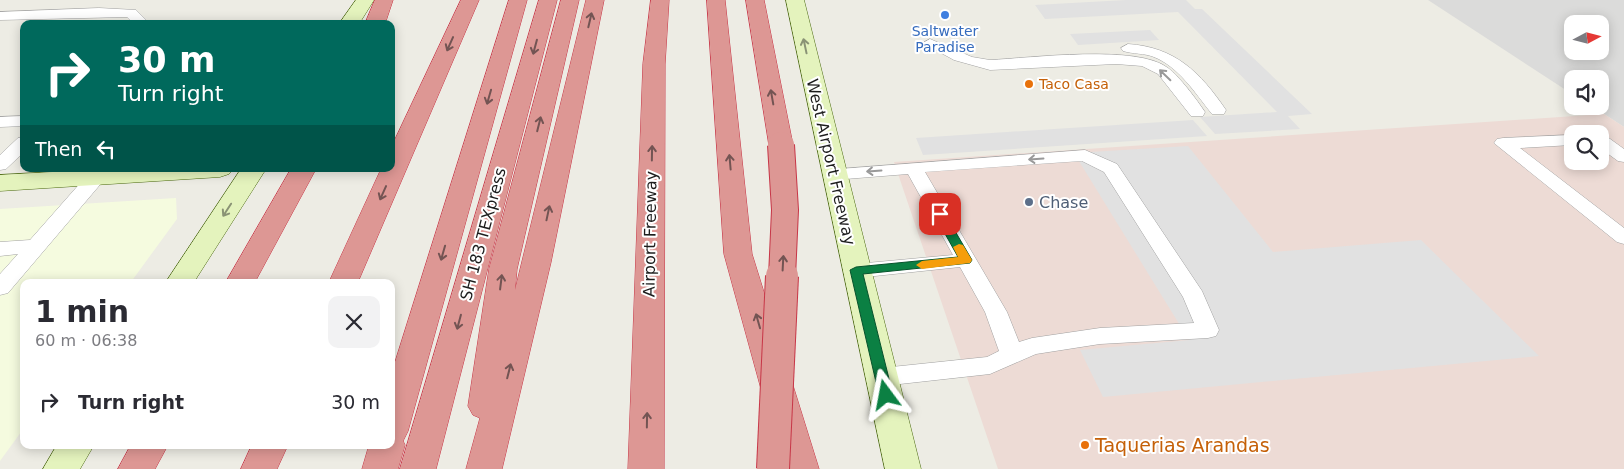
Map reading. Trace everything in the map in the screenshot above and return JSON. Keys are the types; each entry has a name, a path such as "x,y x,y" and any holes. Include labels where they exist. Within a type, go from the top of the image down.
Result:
{"highway":[{"path":"376,20 384,0"},
{"path":"395,167 470,0"},
{"path":"395,417 518,0"},
{"name":"SH 183 TEXpress","path":"418,469 548,0"},
{"name":"SH 183 TEXpress","path":"477,469 503,269 570,0"},
{"path":"484,469 537,262 595,0"},
{"name":"Airport Freeway","path":"646,469 654,64 660,0"},
{"path":"716,0 738,254 802,469"},
{"path":"756,0 781,145 786,210 773,469"},
{"path":"242,279 300,172"},
{"path":"344,279 393,172"},
{"path":"136,469 148,449"},
{"path":"259,469 268,449"},
{"path":"380,469 386,449"}],"main road":[{"path":"352,20 365,0"},
{"name":"West Airport Freeway","path":"795,0 903,469"},
{"path":"0,182 167,172"},
{"path":"182,279 251,172"},
{"path":"61,469 74,449"}],"lane":[{"path":"0,16 99,12 131,14 138,20"},
{"path":"930,43 954,56 977,64 990,65 1116,58 1145,62 1163,71 1197,112"},
{"path":"954,56 1122,48 1158,52 1172,58 1218,110"},
{"path":"0,122 20,121"},
{"path":"1564,140 1503,144 1624,238"},
{"path":"0,165 20,146"},
{"path":"1609,146 1624,157"},
{"path":"834,174 1085,155 1111,168 1194,296 1208,330 1100,336 1032,346 990,365 882,377"},
{"path":"914,168 996,312 1012,354"},
{"path":"0,288 97,176"},
{"path":"0,249 36,246"},
{"path":"856,270 966,260"}],"shaded area":[{"path":"1126,0 1186,0 1195,9 1202,9 1312,114 1288,116 1300,129 1215,134 1200,117 1277,112 1178,12 1045,19 1035,5"},
{"path":"1428,0 1624,0 1624,127 1606,115 1609,115 1609,70 1564,70 1564,89"},
{"path":"1150,30 1159,40 1078,45 1070,34"},
{"path":"1589,115 1606,115 1624,127 1624,469 998,469 894,162"},
{"path":"1193,120 1207,136 923,155 916,138"},
{"path":"1188,146 1273,252 1421,240 1539,356 1103,397 1080,350 1189,340 1074,153"},
{"path":"176,198 177,219 133,279 20,279 20,434 0,461 0,209"}],"slow traffic":[{"path":"922,265 966,260 959,247"}],"place":[{"name":"Saltwater Paradise","path":"945,15"},
{"name":"Taco Casa","path":"1029,84"},
{"name":"Chase","path":"1029,202"},
{"name":"Taquerias Arandas","path":"1085,445"}],"route":[{"path":"886,395 856,270 966,260 940,214"}]}
